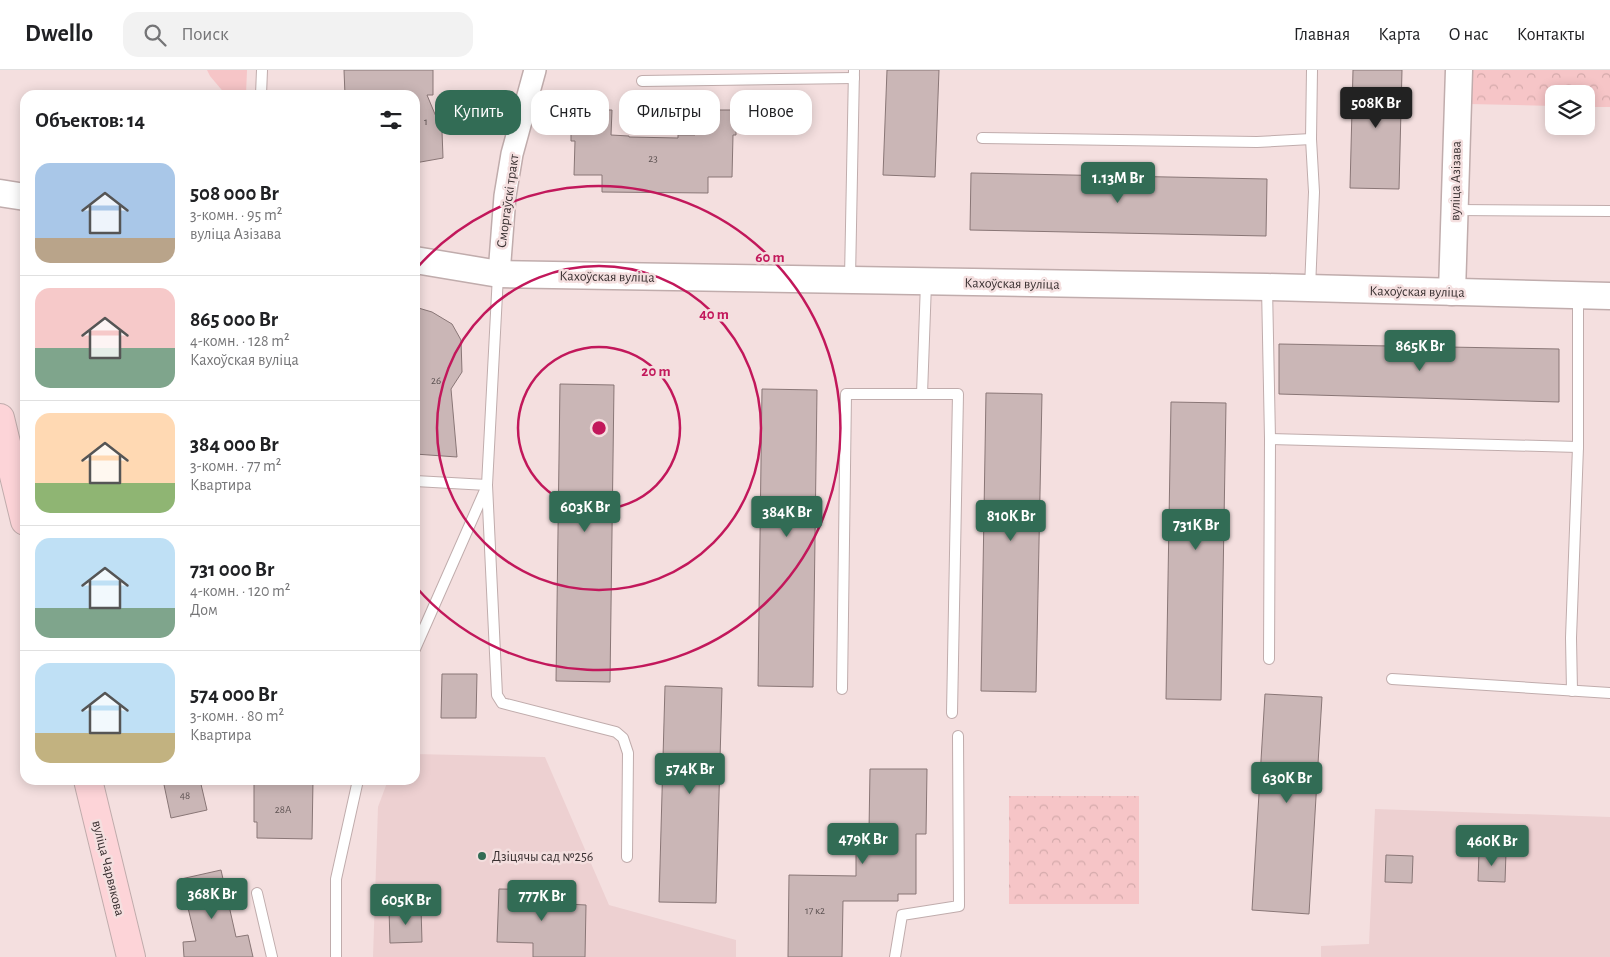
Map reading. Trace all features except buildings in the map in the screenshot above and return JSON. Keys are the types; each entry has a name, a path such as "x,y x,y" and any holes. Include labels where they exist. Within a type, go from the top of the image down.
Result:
{"main road":[{"path":"0,418 20,500"},
{"name":"вуліца Чарвякова","path":"89,785 131,957"}],"street":[{"name":"Сморгаўскі тракт","path":"498,274 505,196 512,154 535,70"},
{"name":"вуліца Азізава","path":"1452,292 1458,70"},
{"path":"0,192 20,196"},
{"name":"Кахоўская вуліца","path":"420,261 498,274 1267,287 1610,296"}],"lane":[{"path":"261,90 262,70"},
{"path":"1310,288 1314,192 1311,139 1312,70"},
{"path":"642,81 854,74 850,279"},
{"path":"982,138 1257,142 1311,139"},
{"path":"1454,210 1610,211"},
{"path":"498,274 487,485 497,695 502,703 616,732 623,738 628,753 627,858"},
{"path":"922,394 926,282"},
{"path":"1267,287 1270,439 1269,659"},
{"path":"1572,691 1571,638 1578,447 1578,296"},
{"path":"842,689 846,394 958,394 952,713"},
{"path":"1270,439 1578,447"},
{"path":"420,481 487,485"},
{"path":"420,638 487,485"},
{"path":"1392,679 1610,693"},
{"path":"895,957 902,915 959,906 958,736"},
{"path":"336,957 336,880 357,785"},
{"path":"257,893 272,957"}],"shaded area":[{"name":"Дзіцячы сад №256","path":"420,754 545,757 609,905 736,940 736,957 373,957 378,807 386,785 420,785"},
{"path":"1375,809 1610,817 1610,957 1321,957 1321,946 1369,944"}],"green space":[{"path":"207,70 247,70 246,90 222,90"},
{"path":"1469,70 1610,70 1610,107 1595,107 1595,85 1545,85 1545,106 1469,104"},
{"path":"1009,796 1139,796 1139,904 1009,904"}],"place":[{"name":"Дзіцячы сад №256","path":"482,856"}]}
